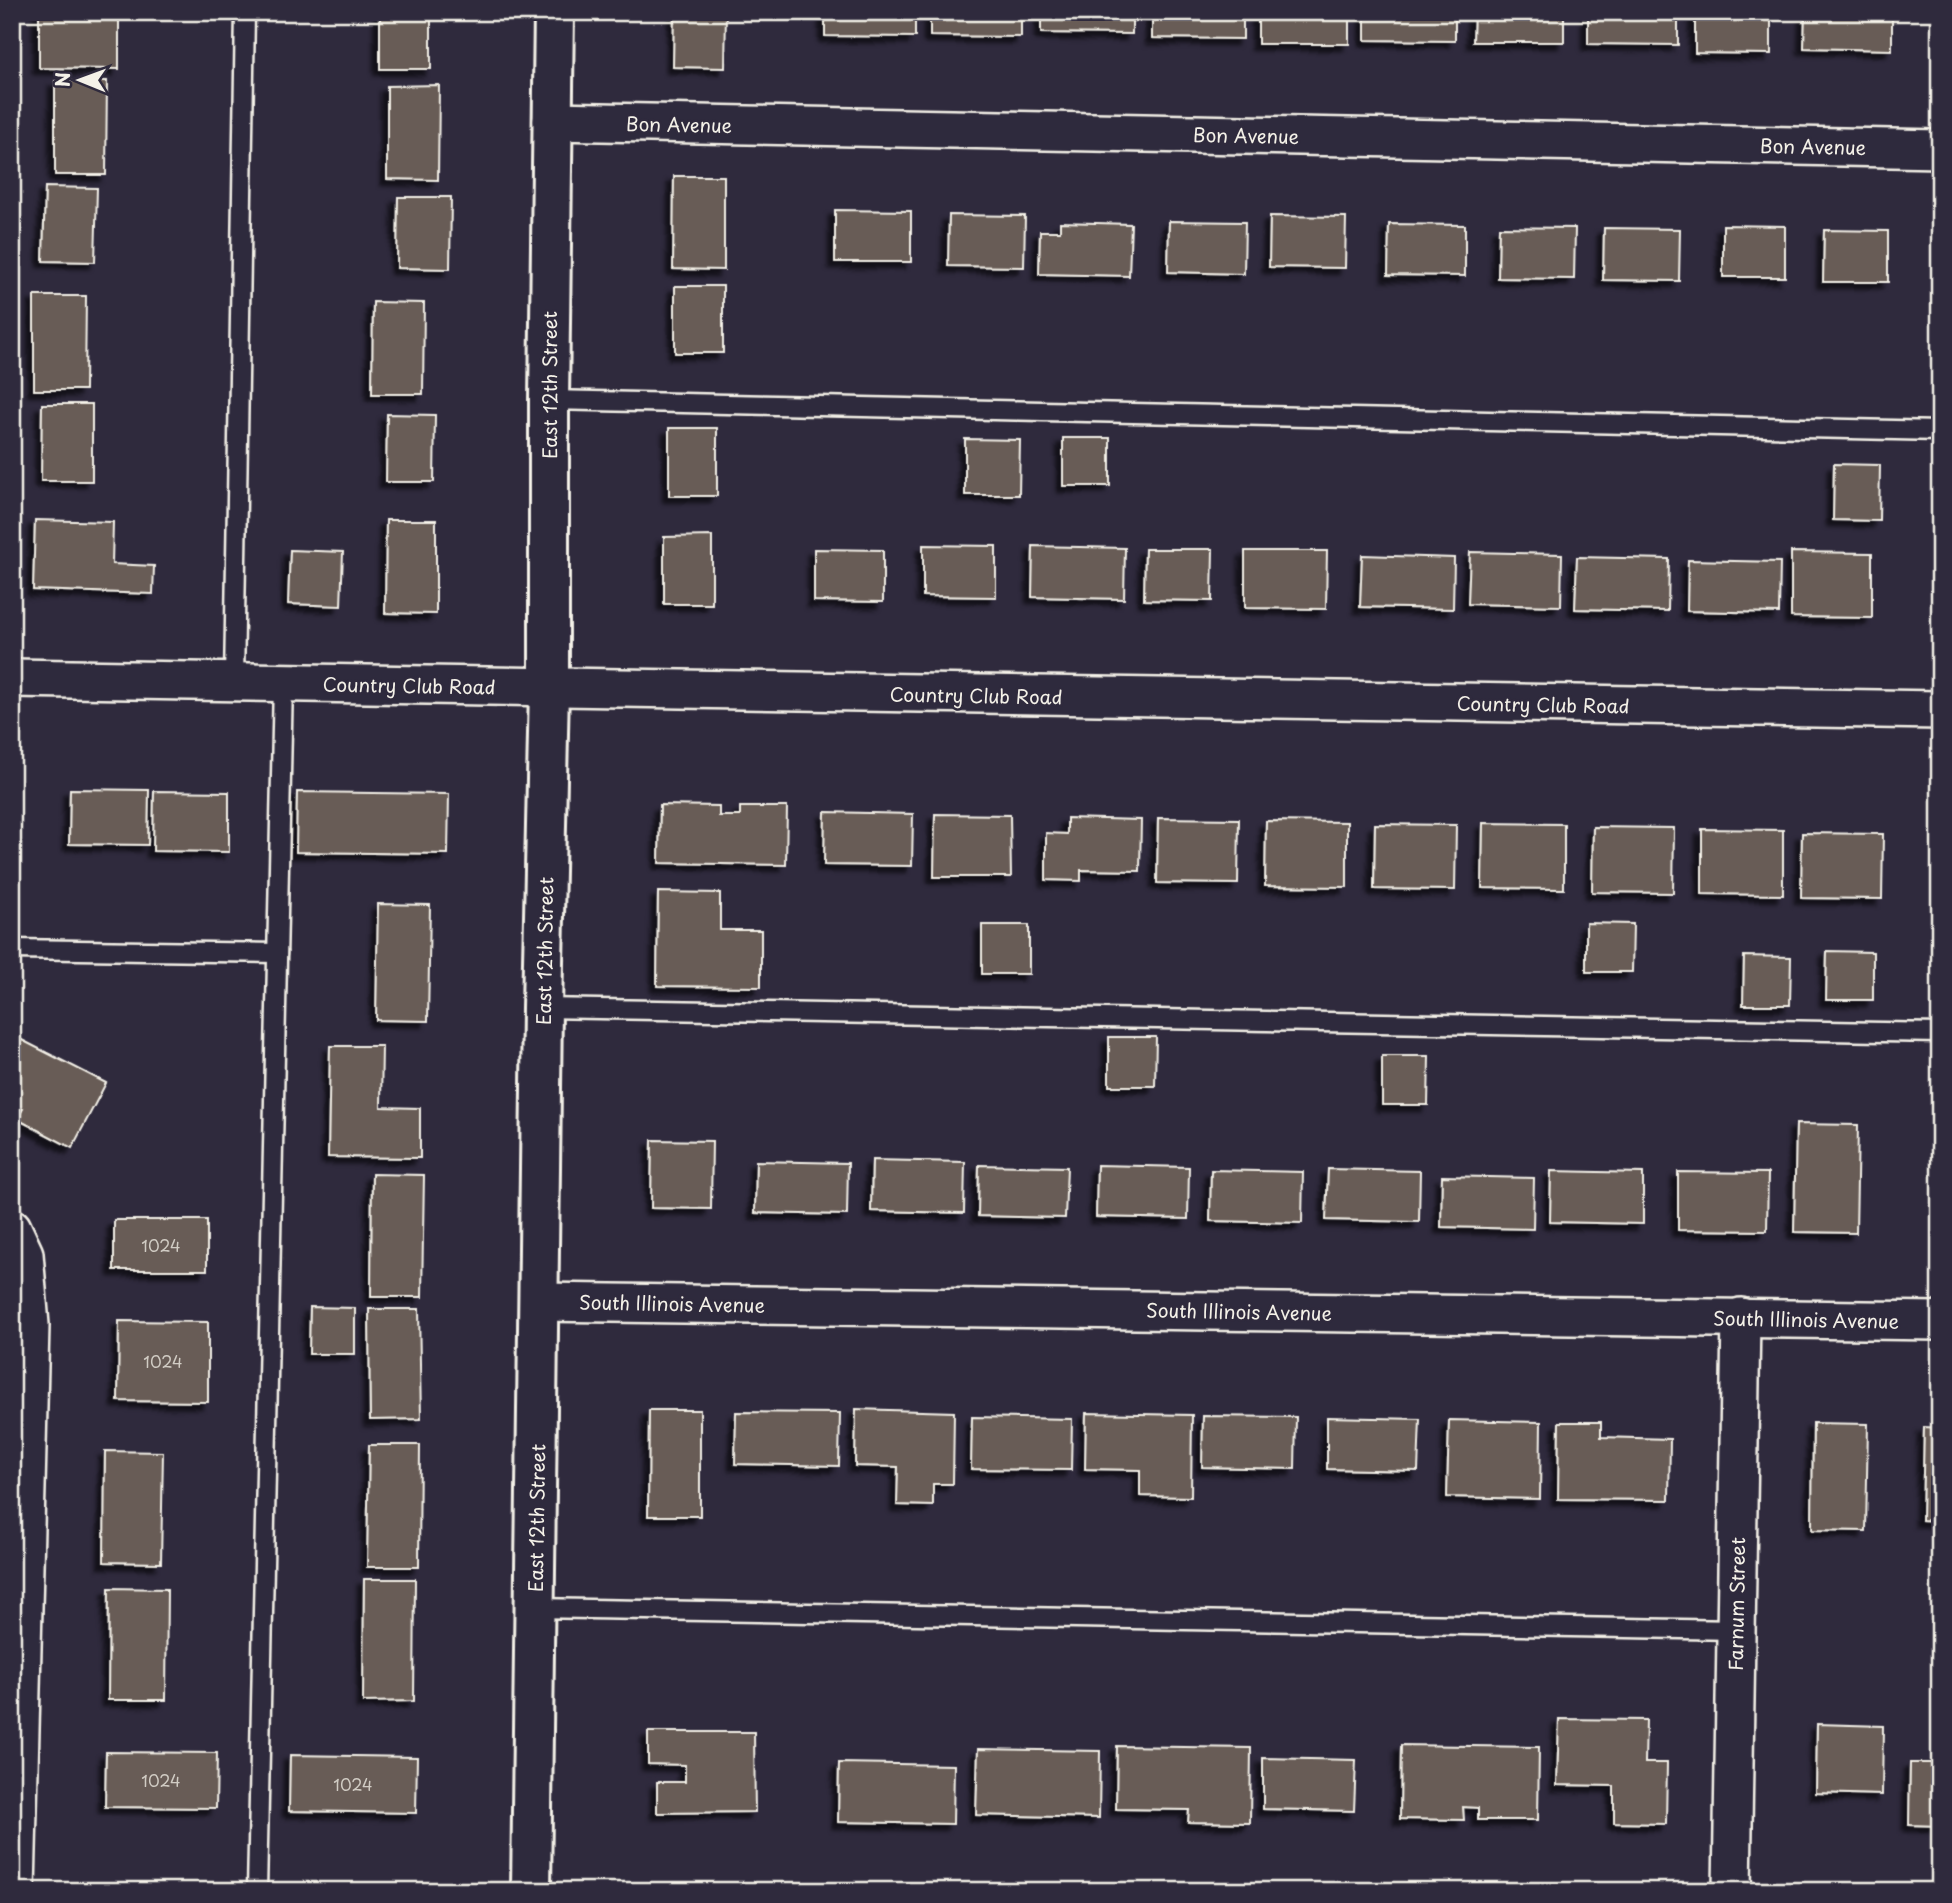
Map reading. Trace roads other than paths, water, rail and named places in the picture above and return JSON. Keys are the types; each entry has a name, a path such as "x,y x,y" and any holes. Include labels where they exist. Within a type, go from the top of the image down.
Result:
{"street":[{"name":"East 12th Street","path":"531,1891 542,1008 549,688 549,400 554,12"},
{"name":"Bon Avenue","path":"552,121 1940,149"},
{"name":"Country Club Road","path":"12,678 1940,710"},
{"path":"13,1228 24,1254 30,1325 16,1891"},
{"name":"South Illinois Avenue","path":"539,1302 1940,1321"},
{"name":"Farnum Street","path":"1732,1891 1741,1317"}],"lane":[{"path":"234,682 245,12"},
{"path":"549,400 1940,431"},
{"path":"257,1891 283,682"},
{"path":"12,949 277,953"},
{"path":"542,1008 1940,1033"},
{"path":"534,1608 1736,1630"}]}
